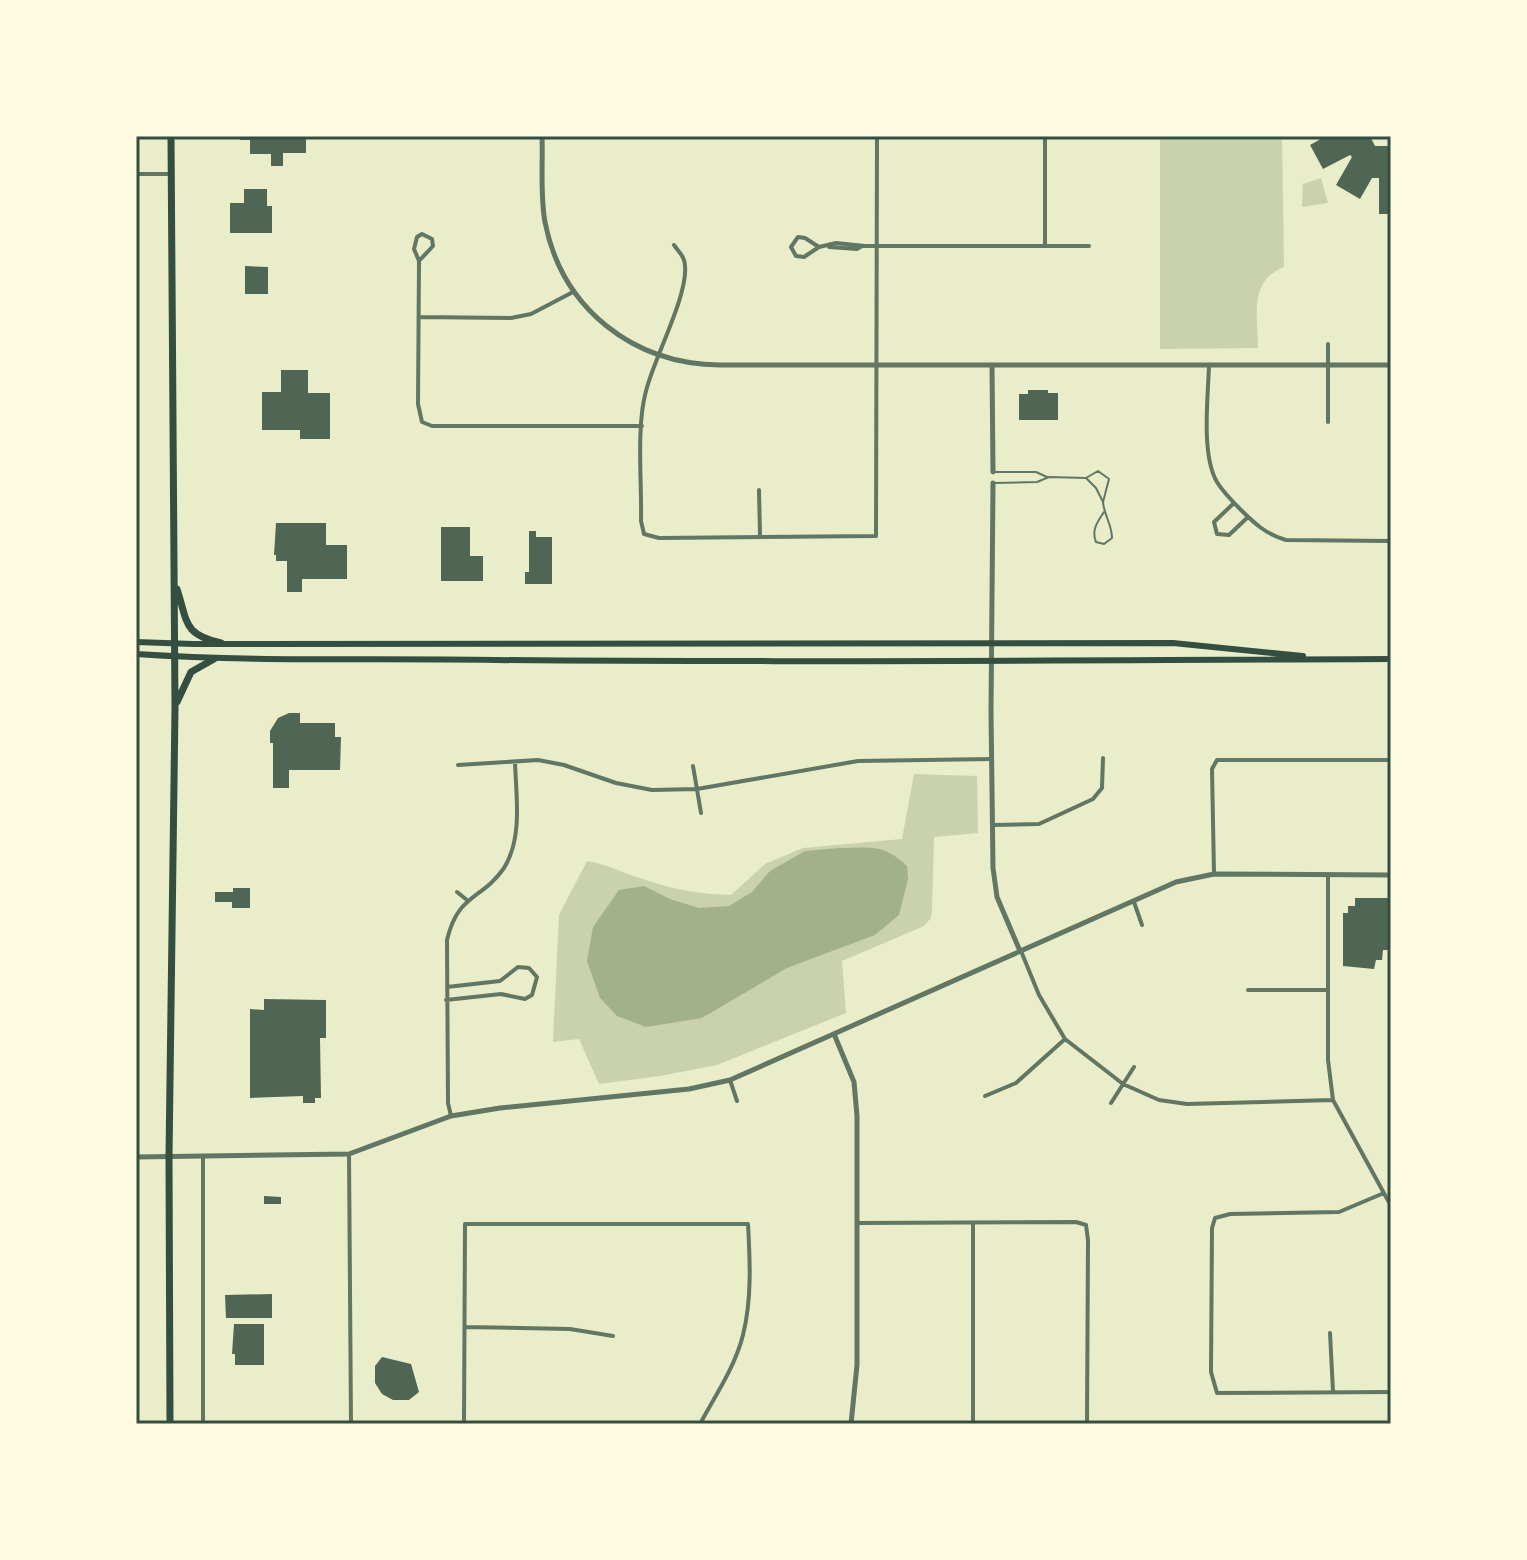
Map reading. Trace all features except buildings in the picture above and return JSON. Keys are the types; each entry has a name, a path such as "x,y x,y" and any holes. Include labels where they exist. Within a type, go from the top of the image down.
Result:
{"main road":[{"path":"170,1424 169,1156 175,708 171,136"},
{"path":"174,580 194,635 221,643"},
{"path":"136,642 1173,643 1331,659"},
{"path":"136,654 214,659 1391,659"},
{"path":"175,708 191,672 214,659"}],"street":[{"path":"542,136 545,220 555,256 573,292 612,331 658,355 675,360 711,365 1391,365"},
{"path":"674,245 683,256 684,285 646,391 642,426 641,521 644,534 659,538 876,536 877,136"},
{"path":"1045,136 1045,245"},
{"path":"136,174 171,174"},
{"path":"419,261 433,246 432,239 422,234 414,242 414,249 419,261 418,404 422,422 432,426 642,426"},
{"path":"819,247 798,237 791,247 796,256 804,257 819,247 828,246 836,249 857,249 862,246 1089,246"},
{"path":"419,317 511,318 531,314 573,292"},
{"path":"1328,344 1328,422"},
{"path":"992,365 993,868 997,897 1039,995 1065,1039 1123,1084 1159,1100 1187,1104 1333,1100"},
{"path":"1209,366 1210,462 1216,481 1248,517 1266,532 1293,541 1391,541"},
{"path":"759,490 760,536"},
{"path":"1234,503 1214,522 1217,534 1229,535 1248,517"},
{"path":"993,825 1039,824 1093,799 1102,788 1103,758"},
{"path":"458,765 538,760 643,789 697,789 858,761 992,759"},
{"path":"1214,874 1212,769 1217,760 1391,760"},
{"path":"451,1116 448,1106 447,940 452,919 467,900 504,867 513,846 516,825 515,762"},
{"path":"693,766 701,813"},
{"path":"136,1157 349,1154 451,1116 500,1108 689,1089 730,1080 1176,882 1214,874 1391,875"},
{"path":"1328,875 1328,1060 1333,1100 1391,1206"},
{"path":"457,892 467,900"},
{"path":"1134,902 1142,925"},
{"path":"446,1000 501,994 525,999 532,995 537,977 529,968 518,967 500,981 447,987"},
{"path":"500,981 501,994"},
{"path":"473,986 475,998"},
{"path":"1248,990 1327,990"},
{"path":"834,1034 854,1082 857,1116 857,1365 851,1424"},
{"path":"985,1096 1016,1083 1065,1039"},
{"path":"1111,1103 1134,1067"},
{"path":"730,1080 737,1101"},
{"path":"349,1154 351,1424"},
{"path":"203,1156 203,1424"},
{"path":"1384,1193 1339,1212 1313,1215 1230,1214 1215,1218 1212,1228 1211,1372 1217,1393 1391,1392"},
{"path":"858,1223 1076,1222 1086,1225 1087,1424"},
{"path":"464,1424 465,1224 748,1224 749,1279 743,1336 730,1371 700,1424"},
{"path":"973,1224 973,1424"},
{"path":"465,1327 570,1329 613,1336"},
{"path":"1330,1333 1333,1392"}],"lane":[{"path":"993,472 1036,472 1049,477 1086,478 1098,471 1105,473 1109,479 1103,502 1104,512 1112,538 1104,544 1096,542 1094,537 1097,522 1104,512"},
{"path":"993,483 1037,482 1049,477"},
{"path":"1086,478 1103,502"}],"shaded area":[{"path":"1160,136 1282,136 1284,267 1273,273 1260,290 1258,348 1160,349"},
{"path":"1321,178 1328,203 1302,207 1303,184"},
{"path":"914,774 977,776 978,833 934,837 932,910 931,918 924,926 842,961 846,1013 717,1065 599,1084 579,1039 553,1042 559,915 587,861 667,886 731,895 765,864 803,848 902,839"},
{"path":"839,848 883,850 907,866 908,879 899,915 875,935 787,968 702,1018 646,1027 617,1016 600,998 587,961 593,927 619,890 644,886 670,899 699,908 729,906 752,892 770,871 805,851"}]}
